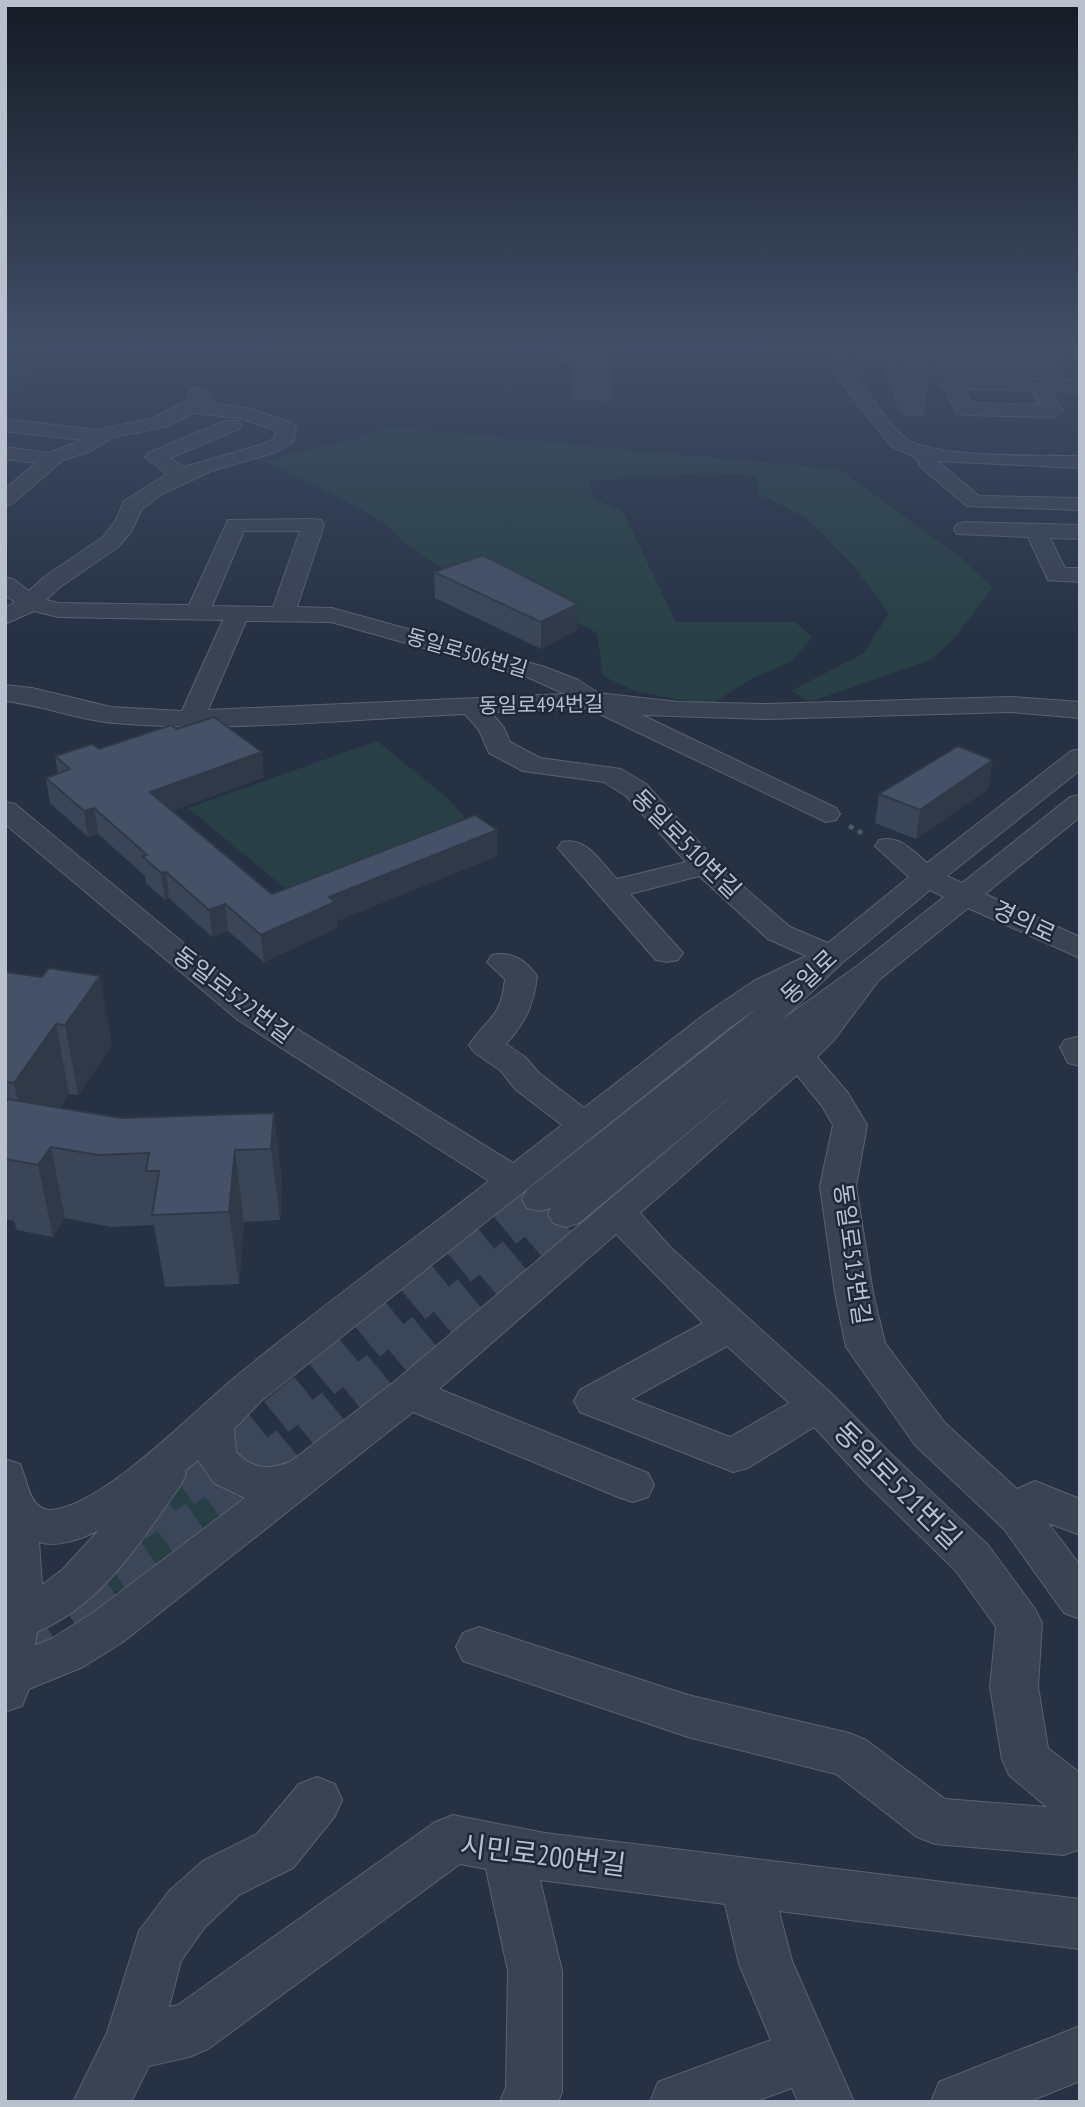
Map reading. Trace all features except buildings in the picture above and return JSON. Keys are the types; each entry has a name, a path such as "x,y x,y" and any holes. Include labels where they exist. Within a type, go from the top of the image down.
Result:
{"street":[{"path":"8,495 51,459 92,441"},
{"path":"182,475 155,457 193,441"},
{"path":"5,617 24,609 53,582 116,538 129,521 132,506 166,481 271,449 283,441"},
{"path":"897,441 923,453 966,458 1080,462"},
{"path":"5,453 51,459"},
{"path":"923,453 929,464 974,502 1080,504"},
{"path":"198,612 236,525 313,525 283,613"},
{"path":"965,529 1080,532"},
{"path":"1035,531 1047,549 1056,575 1080,575"},
{"name":"동일로506번길","path":"5,583 31,603 58,610 332,615 497,661 569,685 592,700 826,814"},
{"path":"191,719 238,612"},
{"name":"동일로494번길","path":"5,693 33,696 111,715 191,719 592,700 635,708 702,712 1006,705 1080,710"},
{"name":"동일로510번길","path":"472,706 491,728 498,747 533,765 611,775 635,790 705,866 779,933 831,956"},
{"name":"동일로","path":"540,1198 769,1015 831,956 926,877 1080,757"},
{"name":"동일로522번길","path":"5,810 249,1013 540,1198"},
{"name":"동일로","path":"540,1198 795,1026 868,973 1076,811"},
{"path":"889,846 926,877 967,896"},
{"path":"572,848 667,953"},
{"path":"610,890 705,866"},
{"name":"경의로","path":"967,896 1080,949"},
{"path":"5,1477 12,1500 22,1517 36,1525 61,1528 79,1522 108,1505 194,1438 226,1408 540,1198 584,1125 717,1021 765,988 831,956"},
{"path":"503,962 521,976 518,1006 511,1019 486,1045 513,1064 527,1081 584,1125"},
{"path":"5,1477 19,1571 10,1624 6,1682 67,1653 107,1628 408,1393 799,1056 822,1033 868,973"},
{"path":"1080,1047 1077,1047 1080,1056"},
{"name":"동일로513번길","path":"799,1056 835,1101 850,1125 838,1186 854,1293 866,1347 930,1434 1019,1517 1080,1600"},
{"name":"동일로521번길","path":"617,1212 657,1256 818,1405 879,1469 972,1558 1019,1623 1014,1688 1026,1759 1080,1805"},
{"path":"730,1326 594,1401 733,1456 818,1405"},
{"path":"408,1393 633,1485"},
{"path":"226,1408 213,1427 212,1438 218,1459 229,1472 244,1481 267,1485 292,1479 313,1469"},
{"path":"10,1624 64,1596 92,1572 124,1534 194,1438"},
{"path":"1019,1517 1035,1498 1080,1518"},
{"path":"479,1647 688,1716 849,1755 935,1821 1064,1832 1080,1805"},
{"path":"101,2102 132,2042 158,1949 187,1909 220,1878 275,1851 317,1800"},
{"name":"시민로200번길","path":"132,2042 189,2030 453,1839 545,1857 1080,1924"},
{"path":"504,1848 513,1872 535,1971 536,2098"},
{"path":"678,2102 816,2078 765,1964 745,1881"},
{"path":"960,2102 1080,2053"}],"path":[{"path":"826,814 889,846"}],"green space":[{"path":"342,441 541,441 839,469 960,557 993,587 951,642 930,660 810,702 791,691 864,653 889,613 853,565 805,517 759,494 756,475 703,473 589,481 593,498 623,512 676,622 795,622 813,637 790,662 749,680 709,706 635,691 603,676 597,633 485,575 445,569 410,548 385,523 263,461"},
{"path":"377,741 450,800 474,829 297,898 188,808"},
{"path":"200,1460 246,1498 122,1592 109,1590 106,1585 108,1581 195,1462"}],"tunnel":[{"path":"135,1523 241,1446 540,1199"},
{"path":"117,1576 216,1506 566,1214"},
{"path":"5,1655 119,1574"}]}
